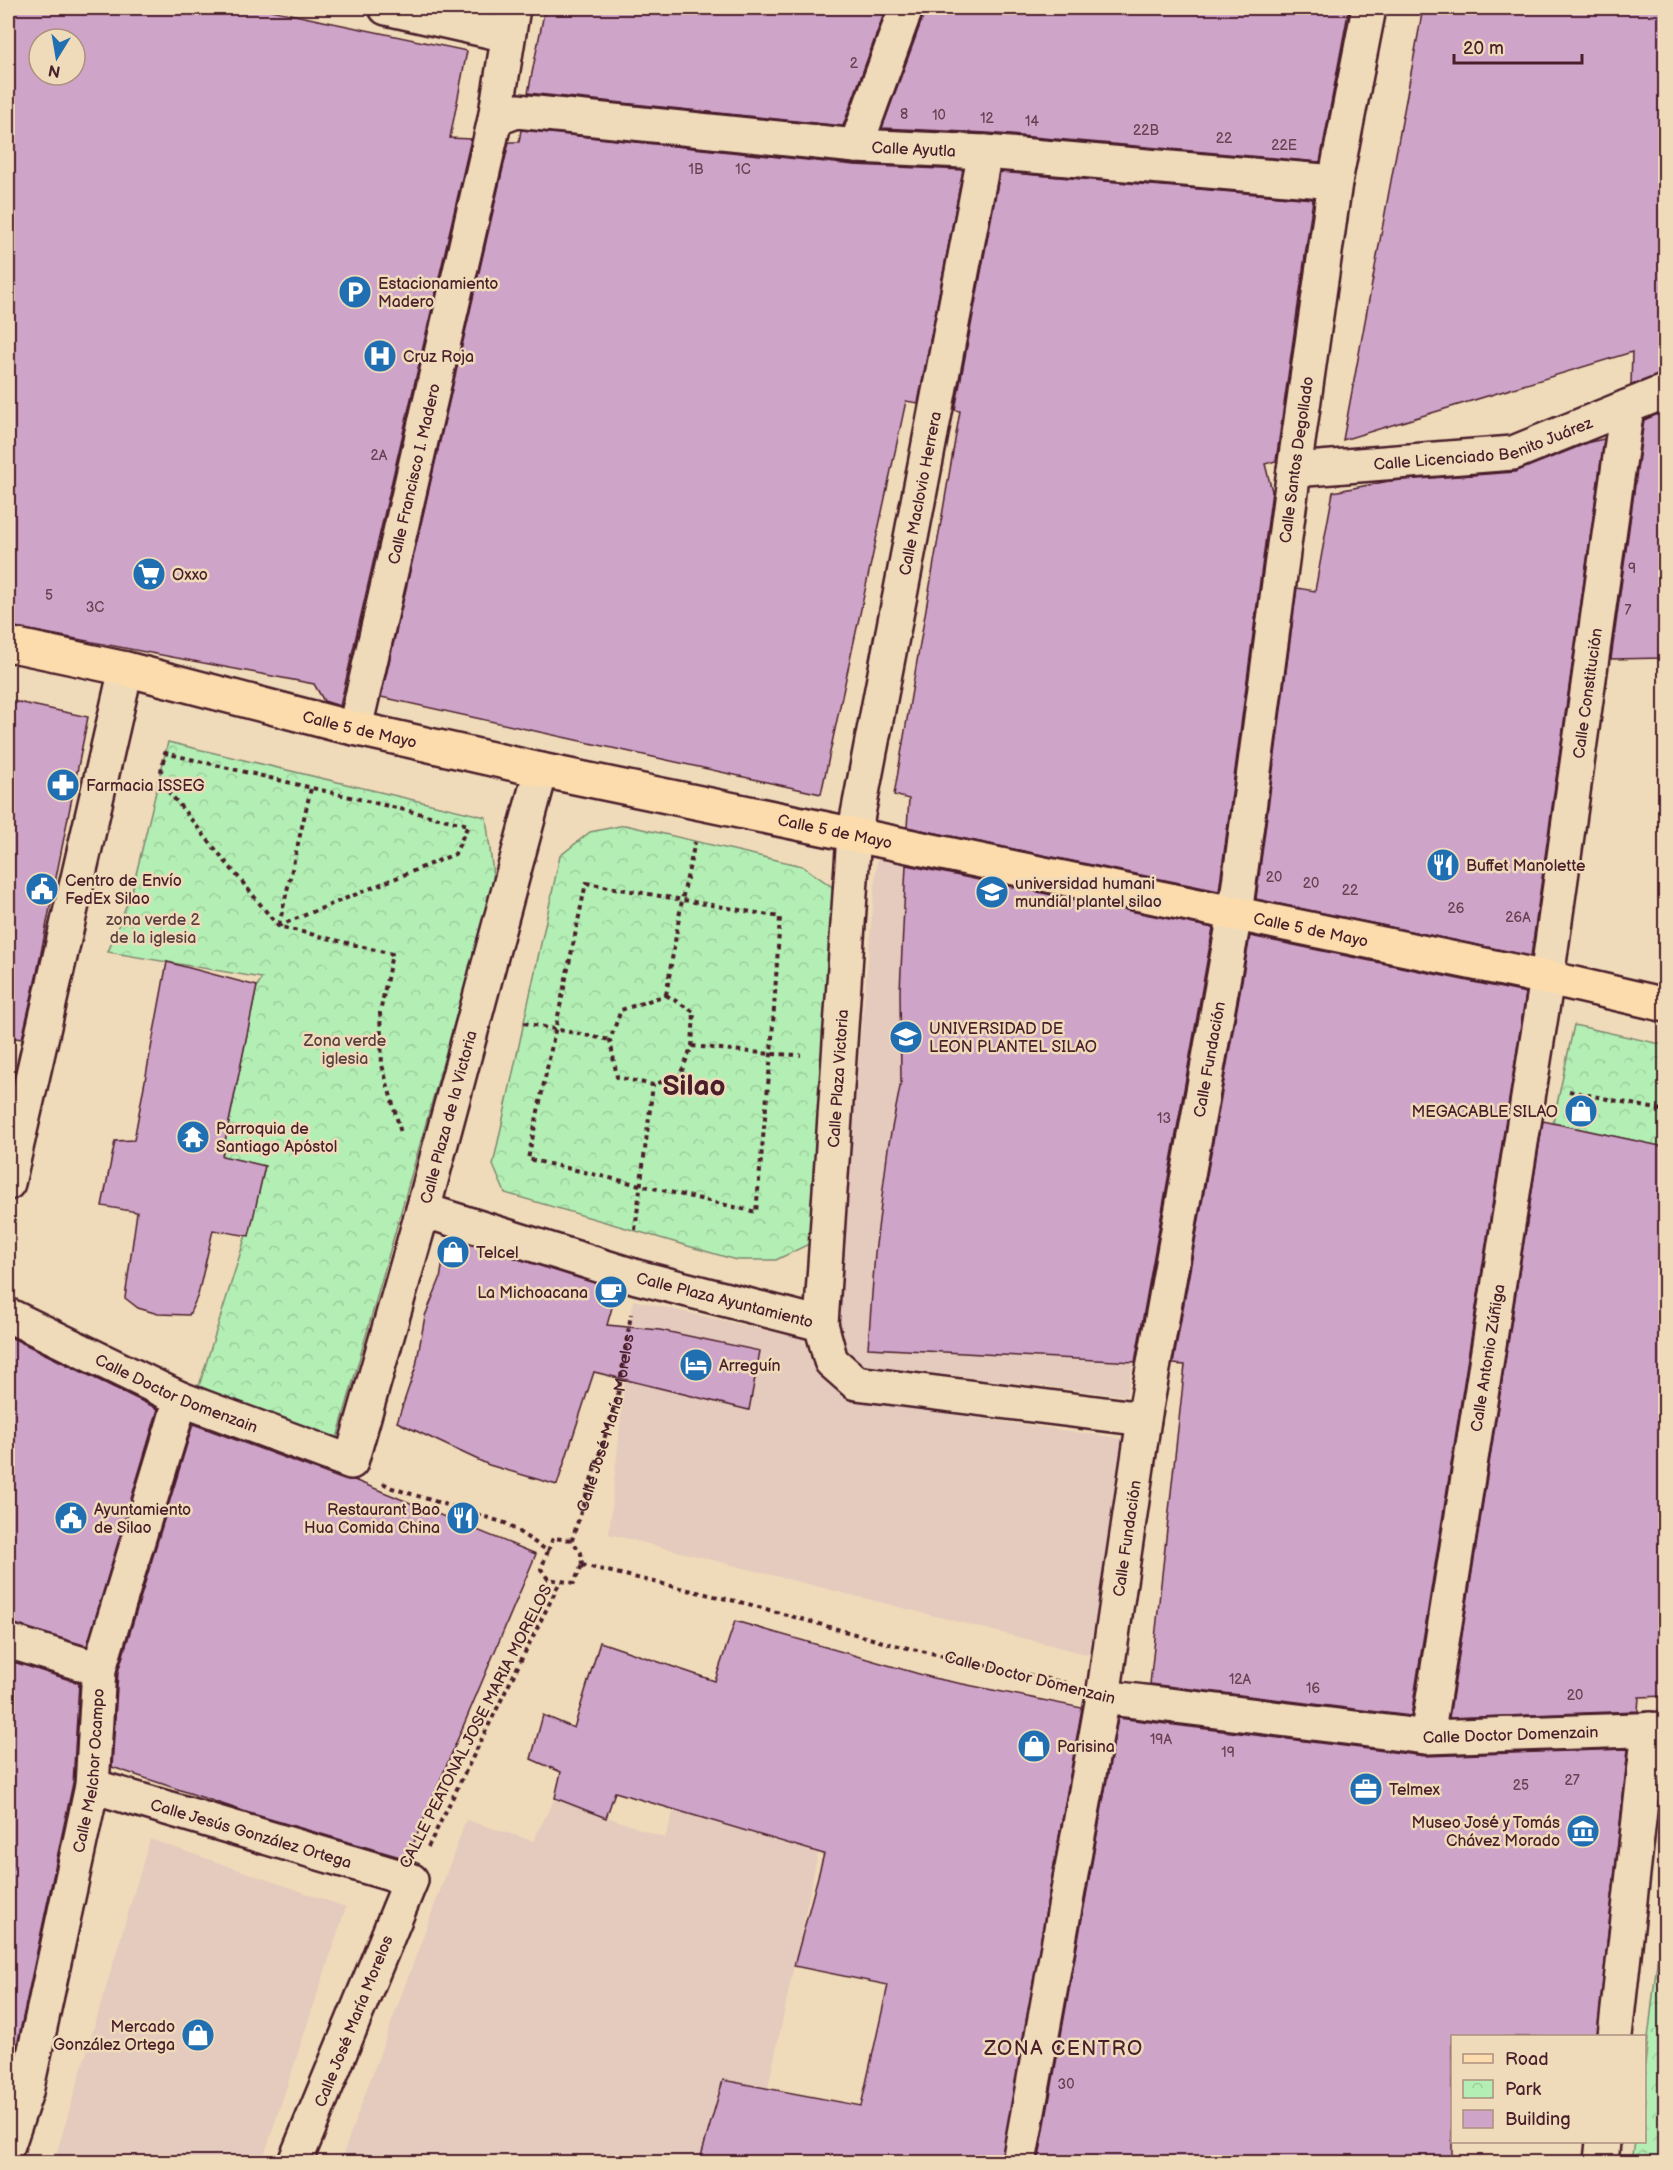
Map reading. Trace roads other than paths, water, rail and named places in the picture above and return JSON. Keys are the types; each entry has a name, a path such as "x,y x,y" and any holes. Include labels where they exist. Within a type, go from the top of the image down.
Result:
{"main road":[{"name":"Calle 5 de Mayo","path":"8,644 126,669 355,728 542,770 1547,978 1665,1005"}],"street":[{"path":"386,8 510,21"},
{"path":"856,146 906,8"},
{"name":"Calle Santos Degollado","path":"1235,914 1335,182 1369,8"},
{"name":"Calle Francisco I. Madero","path":"355,728 495,119 510,21"},
{"name":"Calle Ayutla","path":"495,119 518,111 856,146 985,152 1335,182"},
{"name":"Calle Maclovio Herrera","path":"854,835 985,152"},
{"name":"Calle Licenciado Benito Juárez","path":"1294,470 1513,453 1665,391"},
{"name":"Calle Constitución","path":"1547,978 1627,407"},
{"path":"8,1183 18,1094 126,669"},
{"name":"Calle Plaza de la Victoria","path":"351,1462 423,1210 542,770"},
{"name":"Calle Plaza Victoria","path":"821,1324 854,835"},
{"name":"Calle Fundación","path":"1019,2163 1103,1697 1144,1419 1235,914"},
{"name":"Calle Antonio Zúñiga","path":"1427,1737 1547,978"},
{"name":"Calle Plaza Ayuntamiento","path":"423,1210 637,1277 821,1324 831,1361 856,1383 1144,1419"},
{"name":"Calle Doctor Domenzain","path":"8,1315 181,1399 351,1462"},
{"name":"Calle Melchor Ocampo","path":"8,2145 26,2092 92,1786 99,1669 181,1399"},
{"path":"8,1641 99,1669"},
{"name":"Calle Doctor Domenzain","path":"1103,1697 1427,1737 1657,1729"},
{"path":"1615,2035 1657,1729"},
{"name":"Calle Jesús González Ortega","path":"92,1786 411,1880"},
{"name":"Calle José María Morelos","path":"295,2163 411,1880"},
{"path":"1601,2163 1603,2143"}],"place":[{"name":"Estacionamiento Madero","path":"355,292"},
{"name":"Cruz Roja","path":"380,356"},
{"name":"Oxxo","path":"149,574"},
{"name":"Farmacia ISSEG","path":"63,785"},
{"name":"Buffet Manolette","path":"1443,865"},
{"name":"Centro de Envío FedEx Silao","path":"42,889"},
{"name":"universidad humani mundial plantel silao","path":"992,892"},
{"name":"UNIVERSIDAD DE LEON PLANTEL SILAO","path":"906,1037"},
{"name":"MEGACABLE SILAO","path":"1581,1111"},
{"name":"Parroquia de Santiago Apóstol","path":"193,1137"},
{"name":"Telcel","path":"453,1252"},
{"name":"La Michoacana","path":"611,1292"},
{"name":"Arreguín","path":"696,1365"},
{"name":"Ayuntamiento de Silao","path":"71,1518"},
{"name":"Restaurant Bao Hua Comida China","path":"463,1518"},
{"name":"Parisina","path":"1034,1746"},
{"name":"Telmex","path":"1366,1789"},
{"name":"Museo José y Tomás Chávez Morado","path":"1583,1831"},
{"name":"Mercado González Ortega","path":"198,2035"}],"district":[{"name":"Silao","path":"694,1085"},
{"name":"ZONA CENTRO","path":"1064,2048"}],"park label":[{"name":"zona verde 2 de la iglesia","path":"153,928"},
{"name":"Zona verde iglesia","path":"345,1049"}]}
